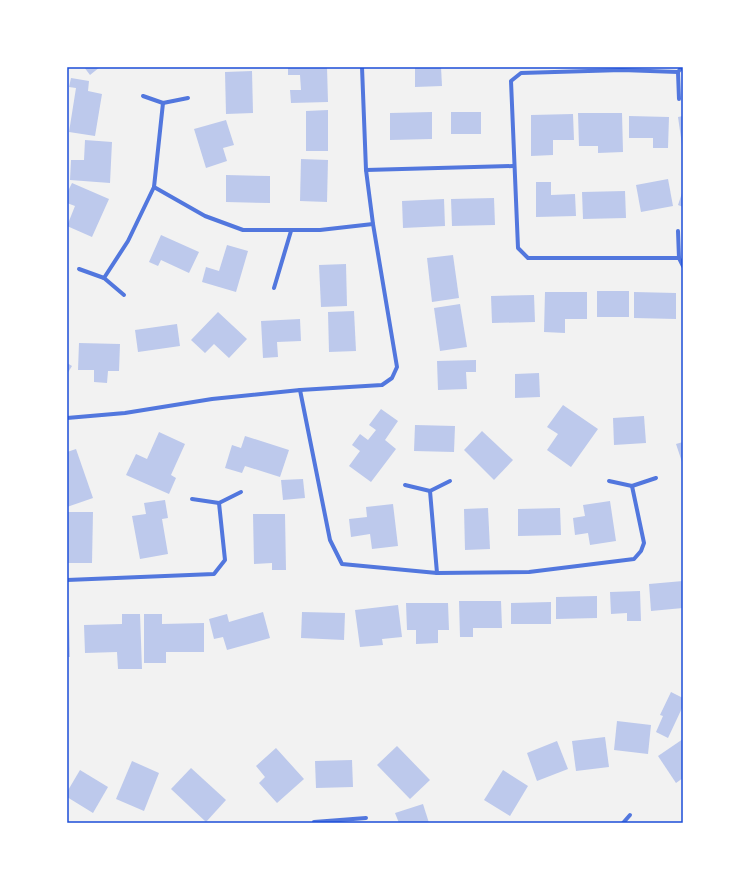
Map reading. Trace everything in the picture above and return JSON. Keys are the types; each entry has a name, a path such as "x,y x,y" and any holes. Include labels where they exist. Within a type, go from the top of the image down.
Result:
{"street":[{"path":"67,418 125,413 212,399 300,390 382,385 392,378 397,367 372,224 366,170 362,67"},
{"path":"679,99 678,72 682,67"},
{"path":"678,72 622,70 521,73 511,81 513,166 518,248 528,258 679,258"},
{"path":"143,96 163,103 188,98"},
{"path":"104,278 128,241 154,187 163,103"},
{"path":"366,170 513,166"},
{"path":"154,187 205,216 243,230 320,230 372,224"},
{"path":"274,288 291,231"},
{"path":"678,231 679,258 683,266"},
{"path":"79,270 104,278 124,295"},
{"path":"300,390 330,540 342,564 437,573 529,572 634,559 641,551 644,543 632,486"},
{"path":"609,481 632,486 656,478"},
{"path":"405,485 430,491 450,481"},
{"path":"430,491 437,573"},
{"path":"192,499 219,503 241,492"},
{"path":"67,580 214,574 225,560 219,503"},
{"path":"623,823 630,815"},
{"path":"314,822 340,822 366,818"}],"building":[{"path":"84,67 100,67 90,75"},
{"path":"288,67 327,67 328,102 291,103 290,90 301,90 300,75 288,75"},
{"path":"415,67 441,67 442,86 415,87"},
{"path":"252,71 253,113 226,114 225,72"},
{"path":"71,78 89,81 88,91 102,94 95,136 69,132 76,88 69,87"},
{"path":"328,110 328,151 306,151 306,111"},
{"path":"432,112 432,139 390,140 390,113"},
{"path":"451,112 481,112 481,134 451,134"},
{"path":"578,113 622,113 623,152 598,153 598,146 579,146"},
{"path":"573,114 574,140 553,140 553,155 531,156 531,115"},
{"path":"629,116 669,117 668,148 653,148 653,138 629,138"},
{"path":"683,116 683,145 682,145 678,117"},
{"path":"226,120 234,145 223,148 227,161 206,168 194,129"},
{"path":"85,140 112,142 110,183 70,180 71,160 84,160"},
{"path":"301,159 328,160 327,202 300,201"},
{"path":"226,175 270,176 270,203 226,202"},
{"path":"668,179 673,206 641,212 636,185"},
{"path":"536,182 551,182 551,195 575,194 576,216 536,217"},
{"path":"72,183 109,199 92,237 67,226 75,206 67,203 67,193"},
{"path":"683,190 683,207 678,205"},
{"path":"625,191 626,218 583,219 582,192"},
{"path":"494,198 495,225 452,226 451,199"},
{"path":"444,199 445,226 403,228 402,201"},
{"path":"161,235 199,252 189,273 161,260 158,266 149,262"},
{"path":"227,245 248,251 236,292 202,282 206,267 219,271"},
{"path":"453,255 459,298 432,302 427,258"},
{"path":"346,264 347,306 321,307 319,265"},
{"path":"597,291 629,291 629,317 597,317"},
{"path":"545,292 587,292 587,319 565,319 565,333 544,332"},
{"path":"634,292 676,293 676,319 634,318"},
{"path":"534,295 535,322 492,323 491,296"},
{"path":"460,304 467,347 440,351 434,308"},
{"path":"354,311 356,351 329,352 328,312"},
{"path":"218,312 247,339 229,358 214,344 205,353 191,340"},
{"path":"300,319 301,341 277,342 278,357 263,358 261,321"},
{"path":"177,324 180,346 138,352 135,330"},
{"path":"79,343 120,344 119,371 108,371 107,383 94,382 94,370 78,370"},
{"path":"476,360 476,372 466,372 467,389 438,390 437,361"},
{"path":"67,363 72,366 67,374"},
{"path":"539,373 540,397 515,398 515,374"},
{"path":"563,405 598,429 571,467 547,450 558,434 547,427"},
{"path":"381,409 398,421 385,440 396,449 371,482 349,466 360,451 352,445 360,434 368,440 376,430 369,425"},
{"path":"644,416 646,443 614,445 613,418"},
{"path":"415,425 455,426 454,452 414,451"},
{"path":"482,431 513,460 494,480 464,450"},
{"path":"159,432 185,444 171,475 176,478 169,494 126,475 136,454 147,459"},
{"path":"245,436 289,450 280,477 245,466 242,473 225,468 232,445 241,448"},
{"path":"683,442 683,465 676,444"},
{"path":"76,449 93,498 67,507 67,452"},
{"path":"303,479 305,498 283,500 281,480"},
{"path":"165,500 168,518 162,519 168,554 140,559 132,516 146,514 144,503"},
{"path":"610,501 616,541 590,545 588,533 575,535 573,518 585,516 583,505"},
{"path":"393,504 398,546 372,549 370,534 351,537 349,519 367,517 366,507"},
{"path":"488,508 490,549 465,550 464,509"},
{"path":"560,508 561,535 518,536 518,509"},
{"path":"67,512 93,512 92,563 67,563"},
{"path":"253,514 285,514 286,570 272,570 272,563 254,564"},
{"path":"683,581 683,608 651,611 649,584"},
{"path":"640,591 641,621 627,621 627,613 611,614 610,592"},
{"path":"597,596 597,618 556,619 556,597"},
{"path":"459,601 501,601 502,628 473,628 473,637 460,637"},
{"path":"551,602 551,624 511,624 511,603"},
{"path":"406,603 448,603 449,630 438,630 438,643 416,644 416,630 407,630"},
{"path":"398,605 402,637 382,639 383,645 360,647 355,610"},
{"path":"263,612 270,638 227,650 223,637 214,639 209,619 227,614 229,622"},
{"path":"302,612 345,613 344,640 301,638"},
{"path":"122,614 140,614 142,669 118,669 117,652 85,653 84,625 122,624"},
{"path":"144,614 162,614 162,624 204,623 204,652 166,652 166,663 144,663"},
{"path":"67,620 69,620 70,657 67,657"},
{"path":"671,692 683,698 683,706 668,738 656,732 663,716 660,715"},
{"path":"617,721 651,725 648,754 614,750"},
{"path":"605,737 609,767 576,771 572,741"},
{"path":"683,739 683,778 676,783 658,756"},
{"path":"557,741 568,769 537,781 527,753"},
{"path":"397,746 430,780 410,799 377,765"},
{"path":"276,748 304,779 277,803 259,783 265,777 256,766"},
{"path":"352,760 353,787 316,788 315,761"},
{"path":"132,761 159,773 144,811 116,799"},
{"path":"191,768 226,800 206,822 171,789"},
{"path":"80,770 108,787 93,813 67,797 67,792"},
{"path":"503,770 528,786 510,816 484,800"},
{"path":"423,804 429,823 399,823 395,813"}]}
